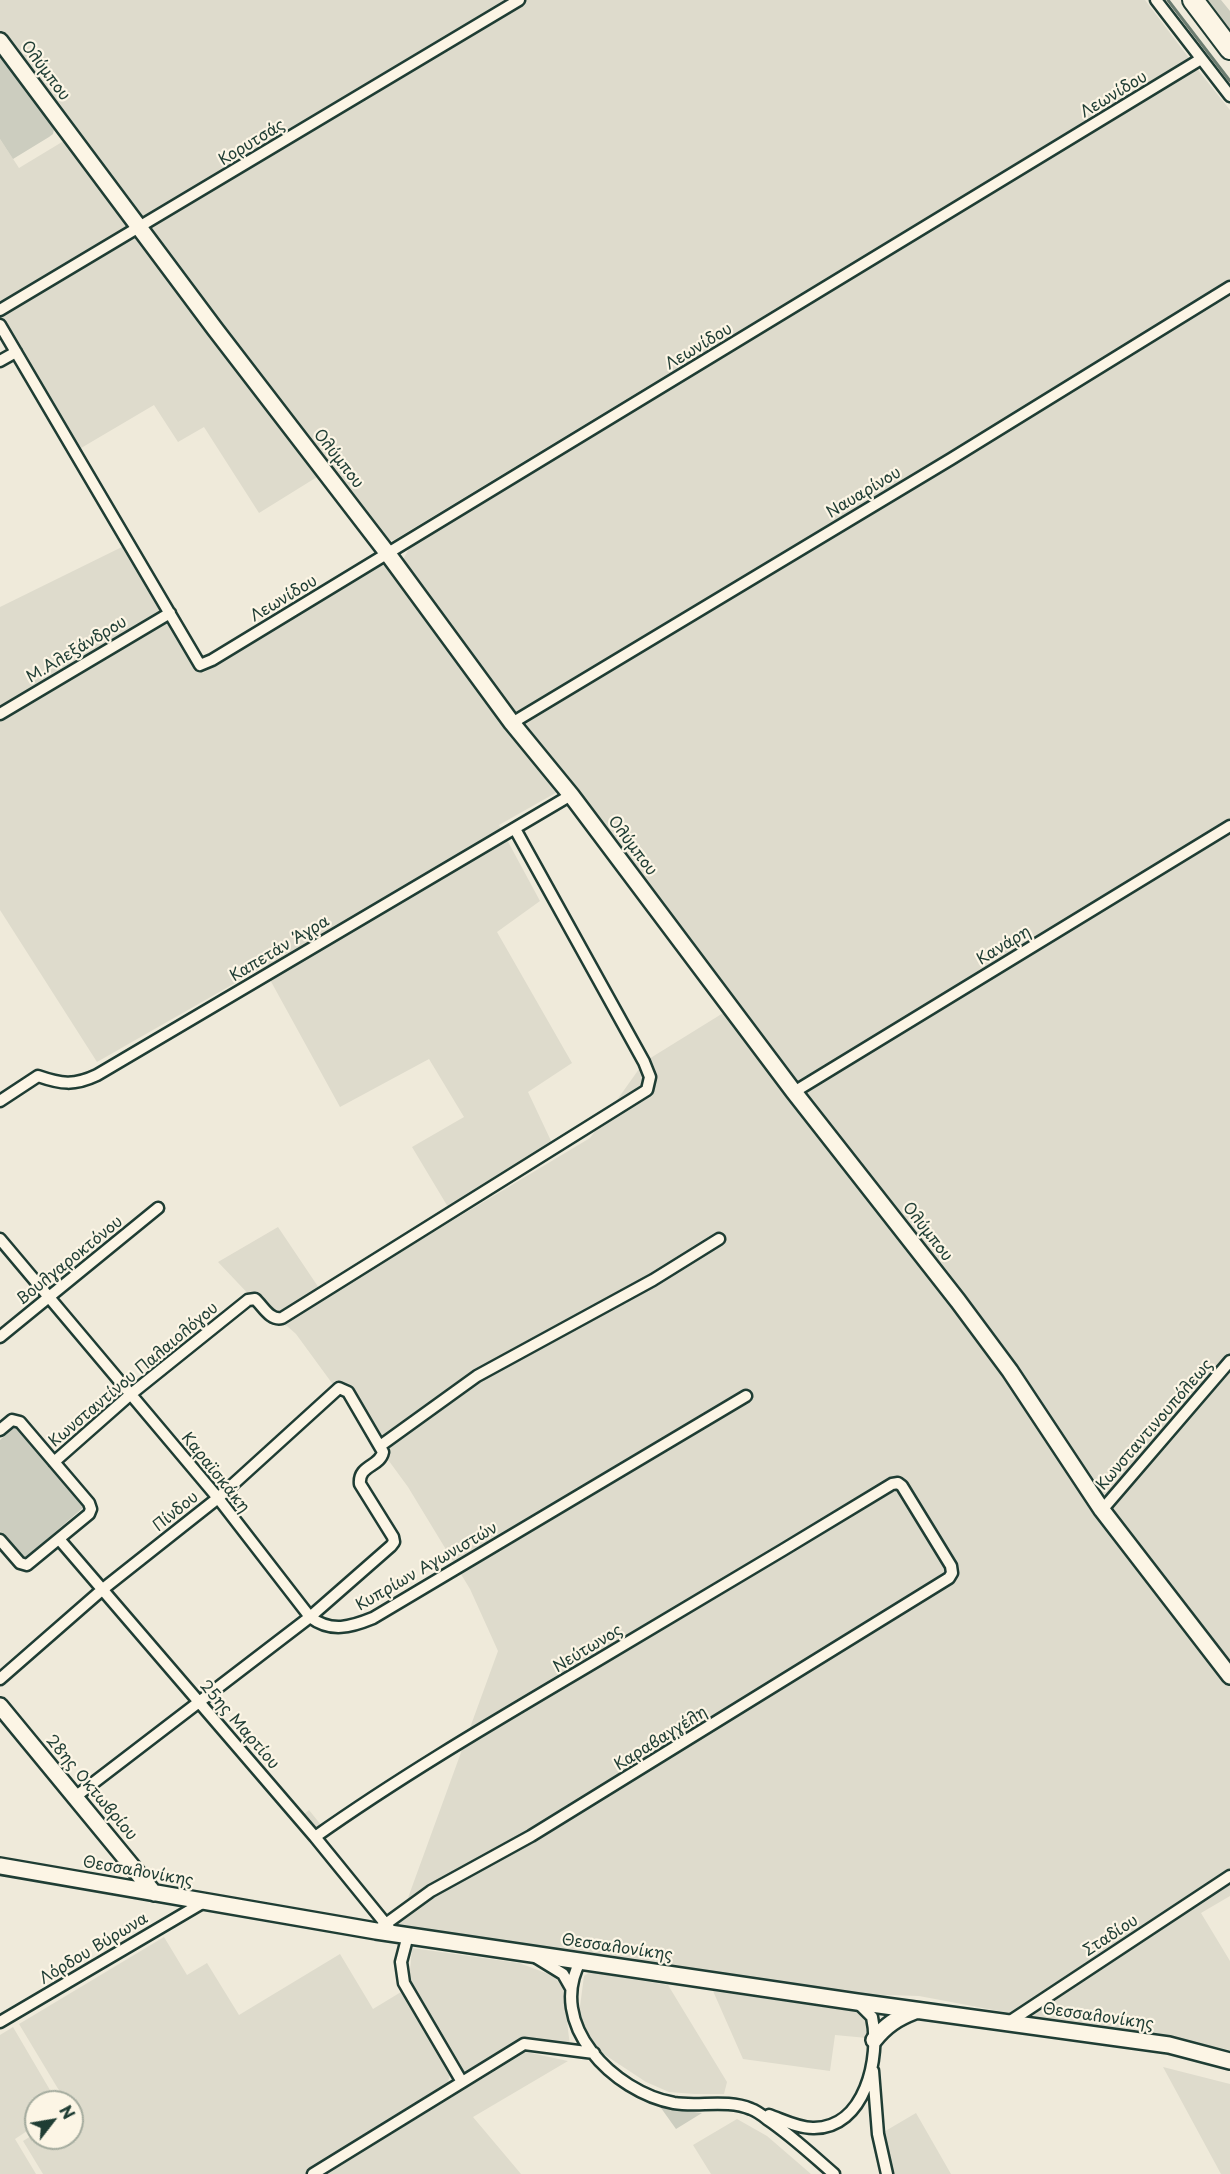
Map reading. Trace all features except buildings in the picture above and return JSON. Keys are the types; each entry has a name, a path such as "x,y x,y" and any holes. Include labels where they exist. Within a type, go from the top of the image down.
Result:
{"highway":[{"path":"1193,0 1230,49"}],"street":[{"name":"Κορυτσάς","path":"0,310 519,0"},
{"path":"1156,0 1230,96"},
{"name":"Ολύμπου","path":"0,41 221,337 388,554 512,723 571,795 794,1092 1010,1371 1102,1510 1230,1677"},
{"name":"Λεωνίδου","path":"170,613 200,665 212,660 1201,60"},
{"name":"Ναυαρίνου","path":"512,723 951,459 1230,287"},
{"path":"0,325 170,613"},
{"path":"0,361 16,352"},
{"name":"Μ.Αλεξάνδρου","path":"0,714 170,613"},
{"name":"Καπετάν Άγρα","path":"0,1101 38,1076 59,1083 71,1083 97,1075 571,795"},
{"name":"Κανάρη","path":"794,1092 1230,826"},
{"name":"Κωνσταντίνου Παλαιολόγου","path":"54,1462 131,1394 248,1300 253,1298 257,1300 275,1319 282,1318 342,1283 647,1090 650,1077 644,1062 515,829"},
{"name":"Βουλγαροκτόνου","path":"0,1337 158,1208"},
{"name":"Καραϊσκάκη","path":"0,1239 218,1498 310,1617"},
{"path":"75,1797 310,1617 393,1544 393,1537 362,1488 360,1478 365,1468 382,1457 383,1452 380,1446 477,1377 653,1280 719,1239"},
{"name":"Κωνσταντινουπόλεως","path":"1102,1510 1230,1361"},
{"name":"Πίνδου","path":"0,1679 103,1589 218,1498 339,1389 342,1388 348,1392 380,1446"},
{"name":"Κυπρίων Αγωνιστών","path":"310,1617 318,1624 335,1628 358,1624 373,1618 746,1396"},
{"path":"0,1430 12,1420 17,1420 89,1503 91,1509 89,1514 25,1566 0,1540"},
{"name":"Καραβαγγέλη","path":"385,1930 431,1891 531,1836 949,1578 952,1573 951,1566 900,1484 895,1483 878,1492"},
{"name":"Νεύτωνος","path":"315,1837 370,1798 504,1716 746,1574 878,1492"},
{"name":"25ης Μαρτίου","path":"60,1539 315,1837 385,1930"},
{"name":"28ης Οκτωβρίου","path":"0,1706 154,1893"},
{"name":"Θεσσαλονίκης","path":"0,1866 408,1935 857,2002 1169,2045 1230,2061"},
{"name":"Σταδίου","path":"1008,2022 1230,1876"},
{"name":"Λόρδου Βύρωνα","path":"0,2022 204,1902"},
{"path":"408,1935 401,1962 404,1983 462,2082"},
{"path":"527,1953 563,1974 572,1988"},
{"path":"581,1960 573,1976 572,2013 576,2026 594,2053 615,2075 642,2094 674,2103 733,2105 752,2109 796,2125 814,2128 832,2125 845,2119 856,2108 863,2095 872,2061 874,2040 872,2017 857,2002"},
{"path":"874,2040 898,2017 918,2010"},
{"path":"313,2174 524,2044 594,2053"},
{"path":"872,2061 878,2134 887,2174"},
{"path":"752,2109 786,2132 834,2174"}],"shaded area":[{"path":"0,0 1145,0 1189,58 394,540 386,541 0,37"},
{"path":"1207,0 1221,0 1230,11 1230,30"},
{"path":"0,54 54,129 53,134 49,137 13,159 0,139"},
{"path":"1195,69 1230,110 1230,281 516,715 508,712 404,570 403,560 410,546"},
{"path":"0,139 19,168 62,142 65,143 132,234 136,232 317,477 259,513 204,427 178,442 154,405 76,451 0,321"},
{"path":"1230,285 1230,1896 1201,1913 1230,1961 1230,2050 1163,2036 1036,2018 919,1996 855,1994 397,1928 498,1651 470,1589 408,1487 296,1334 287,1326 275,1322 218,1262 278,1227 325,1297 590,1138 644,1062 728,1010 512,723"},
{"path":"128,544 203,673 385,559 559,791 499,825 540,901 497,932 572,1063 528,1092 552,1143 448,1207 412,1147 464,1117 429,1059 340,1107 263,967 97,1062 0,910 0,607"},
{"path":"15,1426 84,1507 24,1559 0,1531 0,1440"},
{"path":"309,1810 321,1825 316,1830 303,1815"},
{"path":"164,1937 187,1975 207,1963 239,2015 340,1954 373,2009 401,1992 450,2075 446,2089 305,2174 43,2174 28,2150 84,2150 84,2090 59,2090 19,2024"},
{"path":"412,1948 519,1963 554,1976 563,1988 570,2046 523,2040 463,2075 409,1982"},
{"path":"590,1972 668,1985 727,2082 724,2094 669,2092 646,2082 599,2051 579,2014 584,1976"},
{"path":"713,1991 858,2012 865,2018 868,2027 867,2038 835,2035 830,2071 743,2059"},
{"path":"13,2027 50,2090 24,2090 24,2133 15,2139 36,2174 0,2174 0,2035"},
{"path":"526,2052 568,2061 473,2117 521,2174 326,2174"},
{"path":"1163,2067 1230,2084 1230,2174 1221,2174"},
{"path":"661,2108 702,2113 676,2129"},
{"path":"916,2113 951,2174 893,2174 882,2133"},
{"path":"737,2119 767,2136 811,2174 711,2174 693,2145"}],"waterway":[{"path":"1168,0 1230,81"}]}
